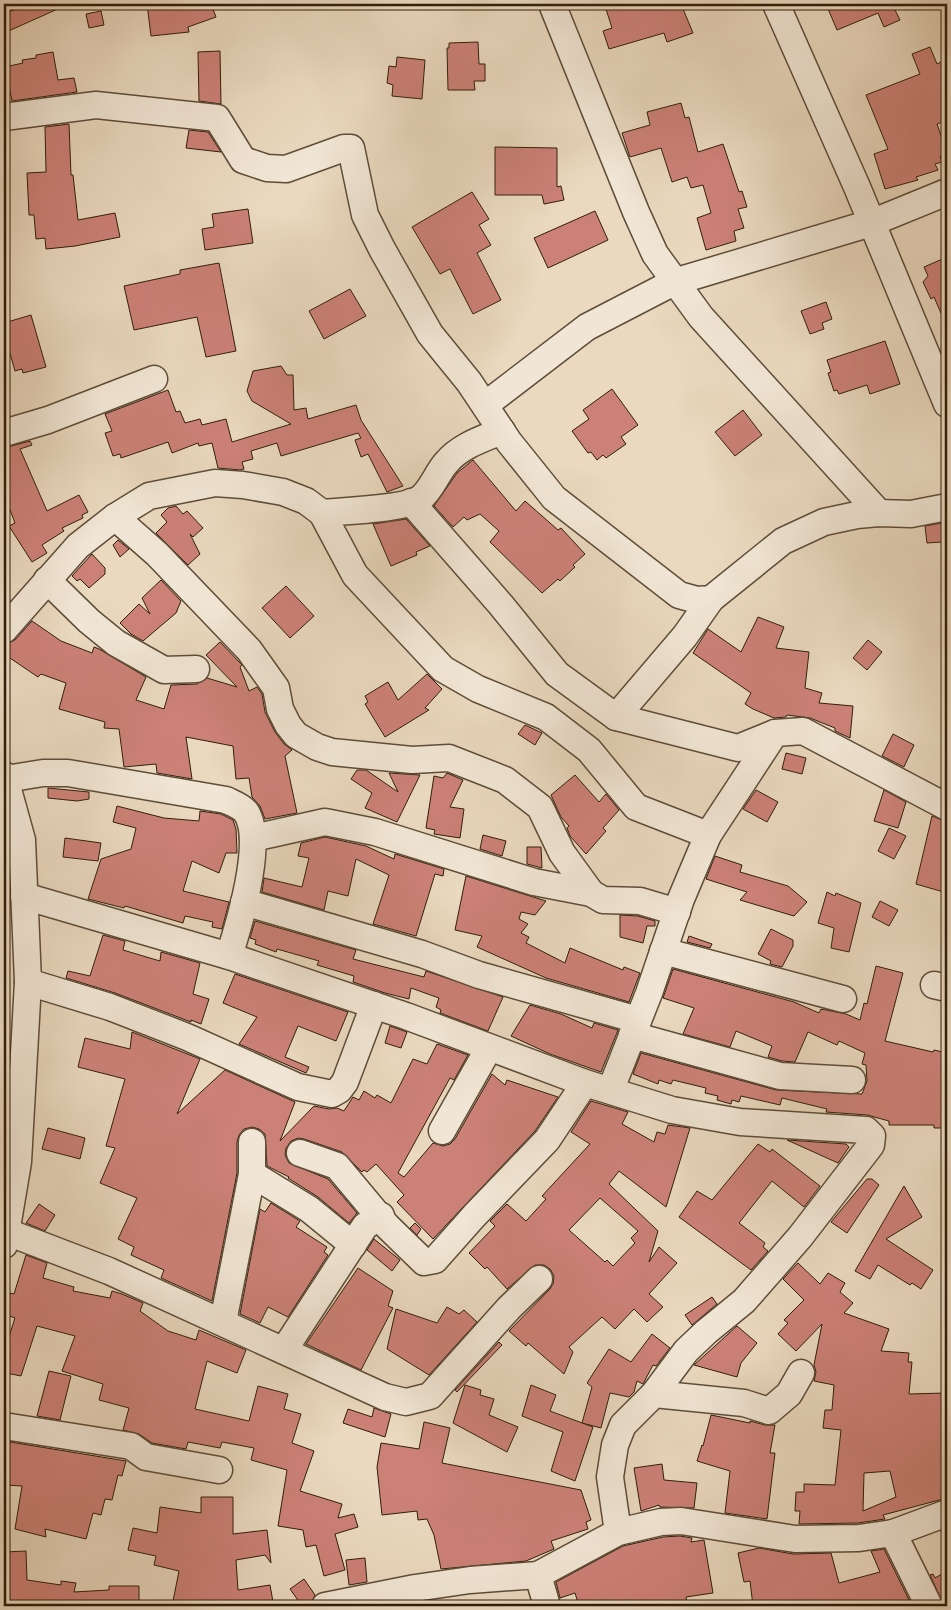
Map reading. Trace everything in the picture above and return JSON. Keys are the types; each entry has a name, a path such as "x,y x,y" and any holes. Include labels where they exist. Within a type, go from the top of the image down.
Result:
{"street":[{"path":"552,4 636,212 655,254 701,316 879,513"},
{"path":"776,4 947,404"},
{"path":"4,117 96,105 217,118 243,160 267,168 286,169 344,148 351,148 365,215 382,250 430,334 470,382 502,431 554,498 679,595 697,600 711,599"},
{"path":"485,405 587,327 674,282 871,223 947,192"},
{"path":"4,433 48,420 154,378"},
{"path":"322,513 411,502 421,498 446,463 456,453 473,443 502,431"},
{"path":"4,630 78,546 115,517 148,496 215,483 243,485 283,492 306,500 322,513 355,575 443,669 478,689 546,716 588,750 636,807 708,835"},
{"path":"411,502 501,605 556,674 616,717 738,748 775,733 803,731 947,807"},
{"path":"616,717 679,643 711,599 796,533 824,522 879,513 911,514 947,507"},
{"path":"115,517 157,554 249,650 276,688 280,709 288,725 296,735 317,748 332,752 412,760 449,758 506,780 540,807 562,853 591,893"},
{"path":"47,580 116,644 164,670 196,669"},
{"path":"611,1089 708,835 775,733"},
{"path":"229,956 244,902 253,838 246,812 226,800 68,773 43,773 5,777 13,840 24,896 28,982 13,1075 18,1162 6,1239 109,1271 385,1397 406,1402 430,1396 438,1389 509,1308 539,1279"},
{"path":"253,838 325,822 375,832 534,882 591,893 603,900 640,901 677,912"},
{"path":"24,896 229,956 374,1005 585,1083 611,1089 672,1110 730,1121 866,1130 872,1136 871,1145 800,1237 744,1301 686,1351 654,1394 622,1425 614,1445 610,1477 618,1532"},
{"path":"244,902 422,954 780,1076 852,1080"},
{"path":"663,951 843,999"},
{"path":"28,982 110,1007 187,1038 298,1087 327,1094 339,1090 345,1082 374,1005"},
{"path":"442,1131 489,1048"},
{"path":"300,1153 337,1166 381,1216 387,1226 424,1262 435,1260 474,1216 547,1140 585,1083"},
{"path":"222,1322 252,1174 252,1142"},
{"path":"252,1174 309,1210 353,1245"},
{"path":"284,1350 366,1226 381,1216"},
{"path":"654,1394 744,1403 769,1411 788,1394 801,1373"},
{"path":"4,1426 131,1446 146,1456 219,1470"},
{"path":"325,1606 415,1588 538,1575 618,1532 661,1522 681,1521 794,1539 859,1538 893,1533 947,1513"},
{"path":"893,1533 929,1606"},
{"path":"538,1575 547,1606"}],"building":[{"path":"27,4 69,4 4,33 4,14"},
{"path":"147,4 211,4 216,17 188,27 189,32 151,36"},
{"path":"613,4 681,4 693,33 667,42 664,33 609,49 603,31 612,28 605,6"},
{"path":"826,4 899,4 893,6 900,20 884,27 878,13 837,30"},
{"path":"101,11 104,25 89,28 86,14"},
{"path":"478,42 479,64 485,64 485,81 474,81 475,90 448,90 447,48 449,48 449,43"},
{"path":"930,47 937,64 947,59 947,120 937,124 947,153 940,156 942,162 935,164 938,170 916,177 918,180 885,189 874,154 888,149 866,95 920,74 912,54"},
{"path":"220,51 221,104 199,101 198,52"},
{"path":"53,52 58,80 74,78 77,92 12,101 5,67 23,63 22,60 36,58 36,55"},
{"path":"397,57 425,60 422,99 392,96 393,85 387,83 389,66 396,67"},
{"path":"681,103 685,118 689,117 698,152 723,144 739,192 742,191 747,207 738,209 744,228 734,231 736,241 706,250 697,218 711,213 703,185 691,188 687,177 672,182 661,148 630,157 622,133 650,125 647,112"},
{"path":"69,124 71,175 73,175 78,220 115,213 120,237 75,246 46,249 45,238 36,239 34,215 29,215 27,173 46,172 45,127"},
{"path":"189,130 208,132 221,152 186,148"},
{"path":"495,147 557,148 557,187 561,186 564,200 544,204 542,195 495,195"},
{"path":"472,192 489,219 479,225 491,245 477,253 501,300 473,314 450,269 440,274 412,227"},
{"path":"248,209 253,243 205,250 202,229 214,227 212,214"},
{"path":"595,211 608,240 548,268 534,238"},
{"path":"947,257 947,327 934,297 931,299 923,282 928,276 924,267"},
{"path":"219,263 236,351 206,357 197,317 134,330 124,286 180,274 180,270"},
{"path":"350,289 366,316 324,339 309,311"},
{"path":"826,302 832,319 822,323 824,329 810,334 801,311"},
{"path":"31,315 46,367 23,373 22,369 15,371 4,332 4,323"},
{"path":"885,341 900,384 870,394 867,385 839,394 837,390 834,391 828,373 831,372 827,360"},
{"path":"281,366 287,375 293,375 294,410 306,408 308,419 356,405 361,420 403,486 387,492 368,454 361,457 355,440 361,438 358,433 281,456 277,443 251,451 253,459 242,462 244,469 240,470 218,468 212,443 199,446 198,443 172,453 168,442 121,458 120,454 113,456 105,433 112,431 105,414 168,390 176,412 180,411 185,423 200,419 202,425 226,419 232,442 291,424 252,401 247,391 253,371"},
{"path":"612,389 638,425 621,437 626,444 606,458 603,455 597,460 591,452 588,453 572,431 589,419 583,410"},
{"path":"743,410 762,435 735,456 715,432"},
{"path":"30,441 32,445 20,449 47,511 79,495 88,512 82,515 83,518 62,528 64,531 42,545 47,553 32,562 9,526 15,523 4,494 4,448"},
{"path":"473,460 516,511 525,501 558,530 561,528 585,554 560,581 558,579 542,593 490,542 499,531 480,514 467,520 464,517 453,527 434,506 457,473"},
{"path":"176,506 183,514 187,511 203,528 193,537 190,534 200,554 188,565 156,533 167,522 161,515 168,508"},
{"path":"406,519 430,546 416,552 417,555 391,566 373,524"},
{"path":"947,522 947,539 942,539 942,542 927,543 925,526"},
{"path":"118,540 129,549 120,557 113,545"},
{"path":"92,554 105,568 105,574 89,588 80,579 77,581 72,576"},
{"path":"161,580 181,601 176,613 143,641 131,634 120,623 139,604 150,614 142,598"},
{"path":"286,586 314,616 290,638 262,608"},
{"path":"758,617 784,627 776,648 809,652 805,688 822,693 819,703 853,706 850,738 835,731 835,728 810,718 787,715 786,717 774,718 753,709 745,704 751,693 693,653 708,629 741,652"},
{"path":"32,621 61,641 92,653 94,647 99,649 146,677 136,700 164,709 171,685 197,684 207,678 237,687 206,655 220,642 242,665 240,667 249,691 257,687 262,694 265,712 275,732 284,744 292,750 285,756 297,813 265,819 260,806 252,797 249,778 236,779 233,746 186,737 192,779 157,773 156,764 124,767 119,729 104,728 105,722 59,709 66,683 41,674 38,677 4,654 4,645 15,640"},
{"path":"868,640 882,652 867,670 853,658"},
{"path":"427,674 442,689 425,708 429,710 385,737 365,704 368,702 365,696 388,682 398,700"},
{"path":"525,725 542,733 535,745 518,734"},
{"path":"893,734 914,745 904,767 882,756"},
{"path":"786,753 806,758 802,774 782,769"},
{"path":"357,770 366,770 398,792 389,773 420,775 397,822 365,808 372,793 351,779"},
{"path":"447,773 463,780 450,807 464,809 460,838 434,834 435,830 426,828 434,776 443,778"},
{"path":"575,775 599,802 606,794 619,810 603,828 606,831 586,854 570,836 567,828 569,826 561,817 551,795"},
{"path":"48,788 89,792 89,799 77,801 48,798"},
{"path":"756,790 778,802 767,822 743,809"},
{"path":"884,790 906,802 898,828 874,821"},
{"path":"117,806 164,818 199,821 200,811 221,814 233,820 236,829 237,853 226,853 219,873 192,861 183,891 229,902 222,929 212,927 213,922 185,916 183,923 125,906 124,908 88,899 101,859 131,849 136,828 113,822"},
{"path":"932,816 947,822 947,893 916,884"},
{"path":"889,828 906,836 894,859 878,851"},
{"path":"483,835 506,841 502,856 480,849"},
{"path":"325,837 366,846 394,859 395,854 444,869 443,876 435,874 416,936 373,924 389,875 356,859 348,896 328,891 324,910 262,892 264,878 302,887 309,858 298,856 301,843"},
{"path":"65,838 101,843 98,861 63,857"},
{"path":"527,847 541,847 542,868 527,864"},
{"path":"715,856 742,865 740,872 788,886 807,902 794,916 740,900 747,892 706,879"},
{"path":"466,876 546,901 535,915 521,912 519,919 528,924 521,933 529,937 526,943 565,963 570,948 623,970 624,967 640,973 629,1002 546,978 477,947 482,936 455,930"},
{"path":"827,892 835,896 836,893 861,903 849,952 831,948 834,928 818,923"},
{"path":"880,901 898,910 889,926 872,917"},
{"path":"620,915 638,916 655,921 655,926 647,926 643,943 620,937"},
{"path":"255,921 356,950 353,959 424,977 426,971 503,997 488,1031 440,1013 441,1010 436,1007 439,998 411,988 409,999 385,993 353,982 354,976 317,965 319,961 277,949 276,952 255,944 256,940 250,938"},
{"path":"771,929 793,940 793,946 782,967 770,964 771,961 758,954"},
{"path":"103,935 125,941 123,950 160,961 161,952 200,963 193,994 209,999 201,1024 191,1020 191,1022 115,993 66,978 68,971 90,976"},
{"path":"689,936 712,944 710,948 687,942"},
{"path":"876,966 903,973 885,1041 933,1052 934,1050 947,1053 947,1078 943,1095 947,1095 947,1128 934,1128 934,1125 889,1125 889,1121 867,1115 826,1112 827,1109 782,1098 780,1105 741,1096 739,1102 732,1100 731,1104 717,1100 718,1096 705,1093 706,1088 673,1080 671,1084 659,1080 658,1084 633,1074 641,1053 776,1090 862,1094 867,1081 866,1065 862,1064 865,1053 839,1041 837,1045 808,1032 795,1062 768,1057 772,1046 736,1031 730,1047 683,1034 694,1008 663,998 673,969 794,1002 819,1013 821,1009 846,1014 860,1020 864,1003 867,1004"},
{"path":"235,974 348,1012 336,1041 298,1026 285,1057 309,1067 306,1073 239,1044 257,1017 223,1003"},
{"path":"530,1005 561,1014 592,1028 594,1023 618,1030 601,1072 550,1054 511,1036"},
{"path":"390,1026 407,1032 401,1048 385,1043"},
{"path":"132,1032 200,1059 177,1114 225,1070 295,1102 280,1141 314,1106 329,1109 337,1108 344,1111 353,1097 359,1100 364,1091 375,1098 377,1095 391,1103 413,1059 427,1064 437,1044 468,1055 454,1080 450,1078 398,1173 404,1177 433,1143 443,1146 450,1144 455,1139 492,1074 505,1085 507,1080 558,1097 535,1131 433,1239 397,1202 404,1195 376,1164 367,1172 364,1170 362,1172 342,1152 304,1139 298,1138 291,1141 286,1148 285,1155 289,1163 328,1179 357,1213 349,1223 318,1197 289,1177 267,1166 265,1134 259,1129 252,1127 244,1129 239,1135 237,1142 237,1173 212,1301 161,1278 164,1270 131,1255 134,1247 118,1239 137,1198 100,1183 115,1148 106,1146 125,1079 78,1067 85,1038 130,1049"},
{"path":"591,1101 628,1112 622,1124 654,1142 657,1132 665,1134 668,1125 690,1128 666,1207 619,1171 609,1184 658,1231 649,1262 659,1247 677,1263 649,1294 663,1307 647,1322 634,1309 615,1329 602,1317 569,1347 573,1352 564,1374 528,1343 526,1346 509,1331 550,1289 554,1276 550,1269 544,1265 535,1265 507,1289 487,1267 485,1269 469,1253 495,1226 490,1221 507,1204 526,1221 546,1199 542,1196 590,1144 571,1132","holes":["600,1198 638,1231 631,1238 635,1243 613,1266 607,1260 605,1262 569,1230"]},
{"path":"48,1128 85,1138 80,1159 42,1149"},
{"path":"787,1140 846,1144 849,1147 838,1163"},
{"path":"758,1144 770,1152 772,1149 820,1186 804,1207 772,1181 739,1223 765,1243 763,1247 768,1251 751,1270 679,1217 697,1191 712,1200"},
{"path":"867,1179 872,1179 879,1185 847,1233 831,1222"},
{"path":"904,1186 922,1217 886,1239 933,1270 921,1289 912,1283 910,1285 878,1265 870,1279 855,1271"},
{"path":"271,1203 300,1221 296,1227 327,1247 324,1252 328,1255 288,1317 268,1307 260,1323 240,1314 260,1209 265,1212"},
{"path":"39,1204 55,1215 45,1231 26,1223"},
{"path":"415,1223 421,1229 417,1235 410,1228"},
{"path":"374,1239 400,1260 392,1271 367,1250"},
{"path":"26,1255 47,1263 43,1278 74,1287 73,1291 110,1298 112,1291 122,1294 143,1303 140,1311 168,1331 196,1340 199,1330 246,1350 237,1373 207,1361 195,1409 249,1421 258,1386 288,1394 284,1409 301,1414 292,1443 314,1451 300,1491 342,1504 338,1518 354,1514 358,1527 335,1534 345,1570 324,1576 316,1545 306,1547 303,1530 278,1526 287,1470 251,1460 254,1448 222,1442 220,1448 188,1442 186,1449 152,1443 139,1434 123,1430 129,1408 99,1400 103,1384 62,1371 75,1336 37,1326 21,1376 6,1373 10,1354 4,1352 15,1318 4,1314 10,1293 14,1294"},
{"path":"798,1263 820,1284 828,1273 845,1283 840,1292 853,1303 844,1313 889,1329 881,1351 909,1353 908,1362 912,1362 909,1394 946,1393 947,1424 943,1424 945,1466 947,1466 947,1498 883,1515 885,1519 858,1523 799,1524 800,1511 795,1511 796,1492 804,1492 804,1484 835,1485 841,1430 823,1428 825,1410 832,1410 834,1385 814,1381 816,1372 814,1365 822,1324 796,1351 778,1334 788,1323 784,1320 804,1300 783,1279","holes":["890,1471 896,1497 863,1511 864,1473"]},
{"path":"358,1268 393,1291 388,1306 393,1308 361,1370 306,1344"},
{"path":"712,1297 717,1304 692,1325 685,1315"},
{"path":"447,1307 459,1314 464,1310 477,1322 429,1375 387,1349 396,1309 437,1323"},
{"path":"737,1326 757,1343 741,1363 737,1377 694,1365"},
{"path":"652,1334 670,1348 656,1366 653,1365 643,1384 637,1381 634,1392 629,1397 610,1393 601,1428 582,1423 592,1387 587,1383 609,1349 631,1362"},
{"path":"499,1342 502,1345 457,1392 455,1390"},
{"path":"49,1371 71,1376 60,1420 37,1416"},
{"path":"465,1385 481,1390 480,1395 494,1399 489,1415 518,1427 507,1452 453,1423"},
{"path":"531,1385 556,1395 550,1411 593,1427 575,1481 551,1471 563,1432 522,1416"},
{"path":"374,1408 391,1414 385,1437 343,1423 348,1409 372,1417"},
{"path":"711,1415 750,1423 750,1421 765,1425 775,1425 770,1453 775,1453 767,1519 725,1513 730,1471 697,1461"},
{"path":"424,1422 450,1428 442,1463 581,1490 591,1520 586,1522 588,1529 551,1541 554,1549 526,1561 441,1569 434,1535 427,1519 418,1520 417,1511 382,1515 377,1467 381,1443 419,1449"},
{"path":"4,1441 126,1461 122,1476 118,1475 112,1500 105,1499 101,1515 93,1513 86,1539 45,1529 46,1537 15,1529 22,1486 4,1485"},
{"path":"662,1464 664,1480 697,1483 694,1508 660,1507 659,1505 641,1511 634,1468"},
{"path":"201,1497 233,1497 233,1534 267,1530 271,1563 265,1555 236,1560 238,1590 270,1585 273,1602 248,1606 247,1602 212,1605 212,1603 173,1601 179,1571 154,1565 156,1556 128,1550 133,1528 157,1533 160,1507 201,1513"},
{"path":"680,1536 692,1538 691,1542 704,1540 713,1593 686,1597 687,1603 669,1606 668,1601 647,1606 579,1606 575,1593 560,1598 556,1582 623,1546 663,1537"},
{"path":"759,1548 793,1554 831,1553 839,1583 880,1572 871,1551 884,1549 912,1606 753,1606 750,1581 744,1582 738,1553"},
{"path":"26,1551 27,1580 61,1585 61,1581 76,1583 74,1592 109,1590 109,1586 139,1586 139,1604 50,1606 4,1600 4,1552"},
{"path":"365,1558 367,1582 349,1585 346,1560"},
{"path":"947,1571 947,1606 944,1606 930,1575 933,1574 935,1578"},
{"path":"304,1579 315,1595 310,1606 302,1606 290,1589"}]}
